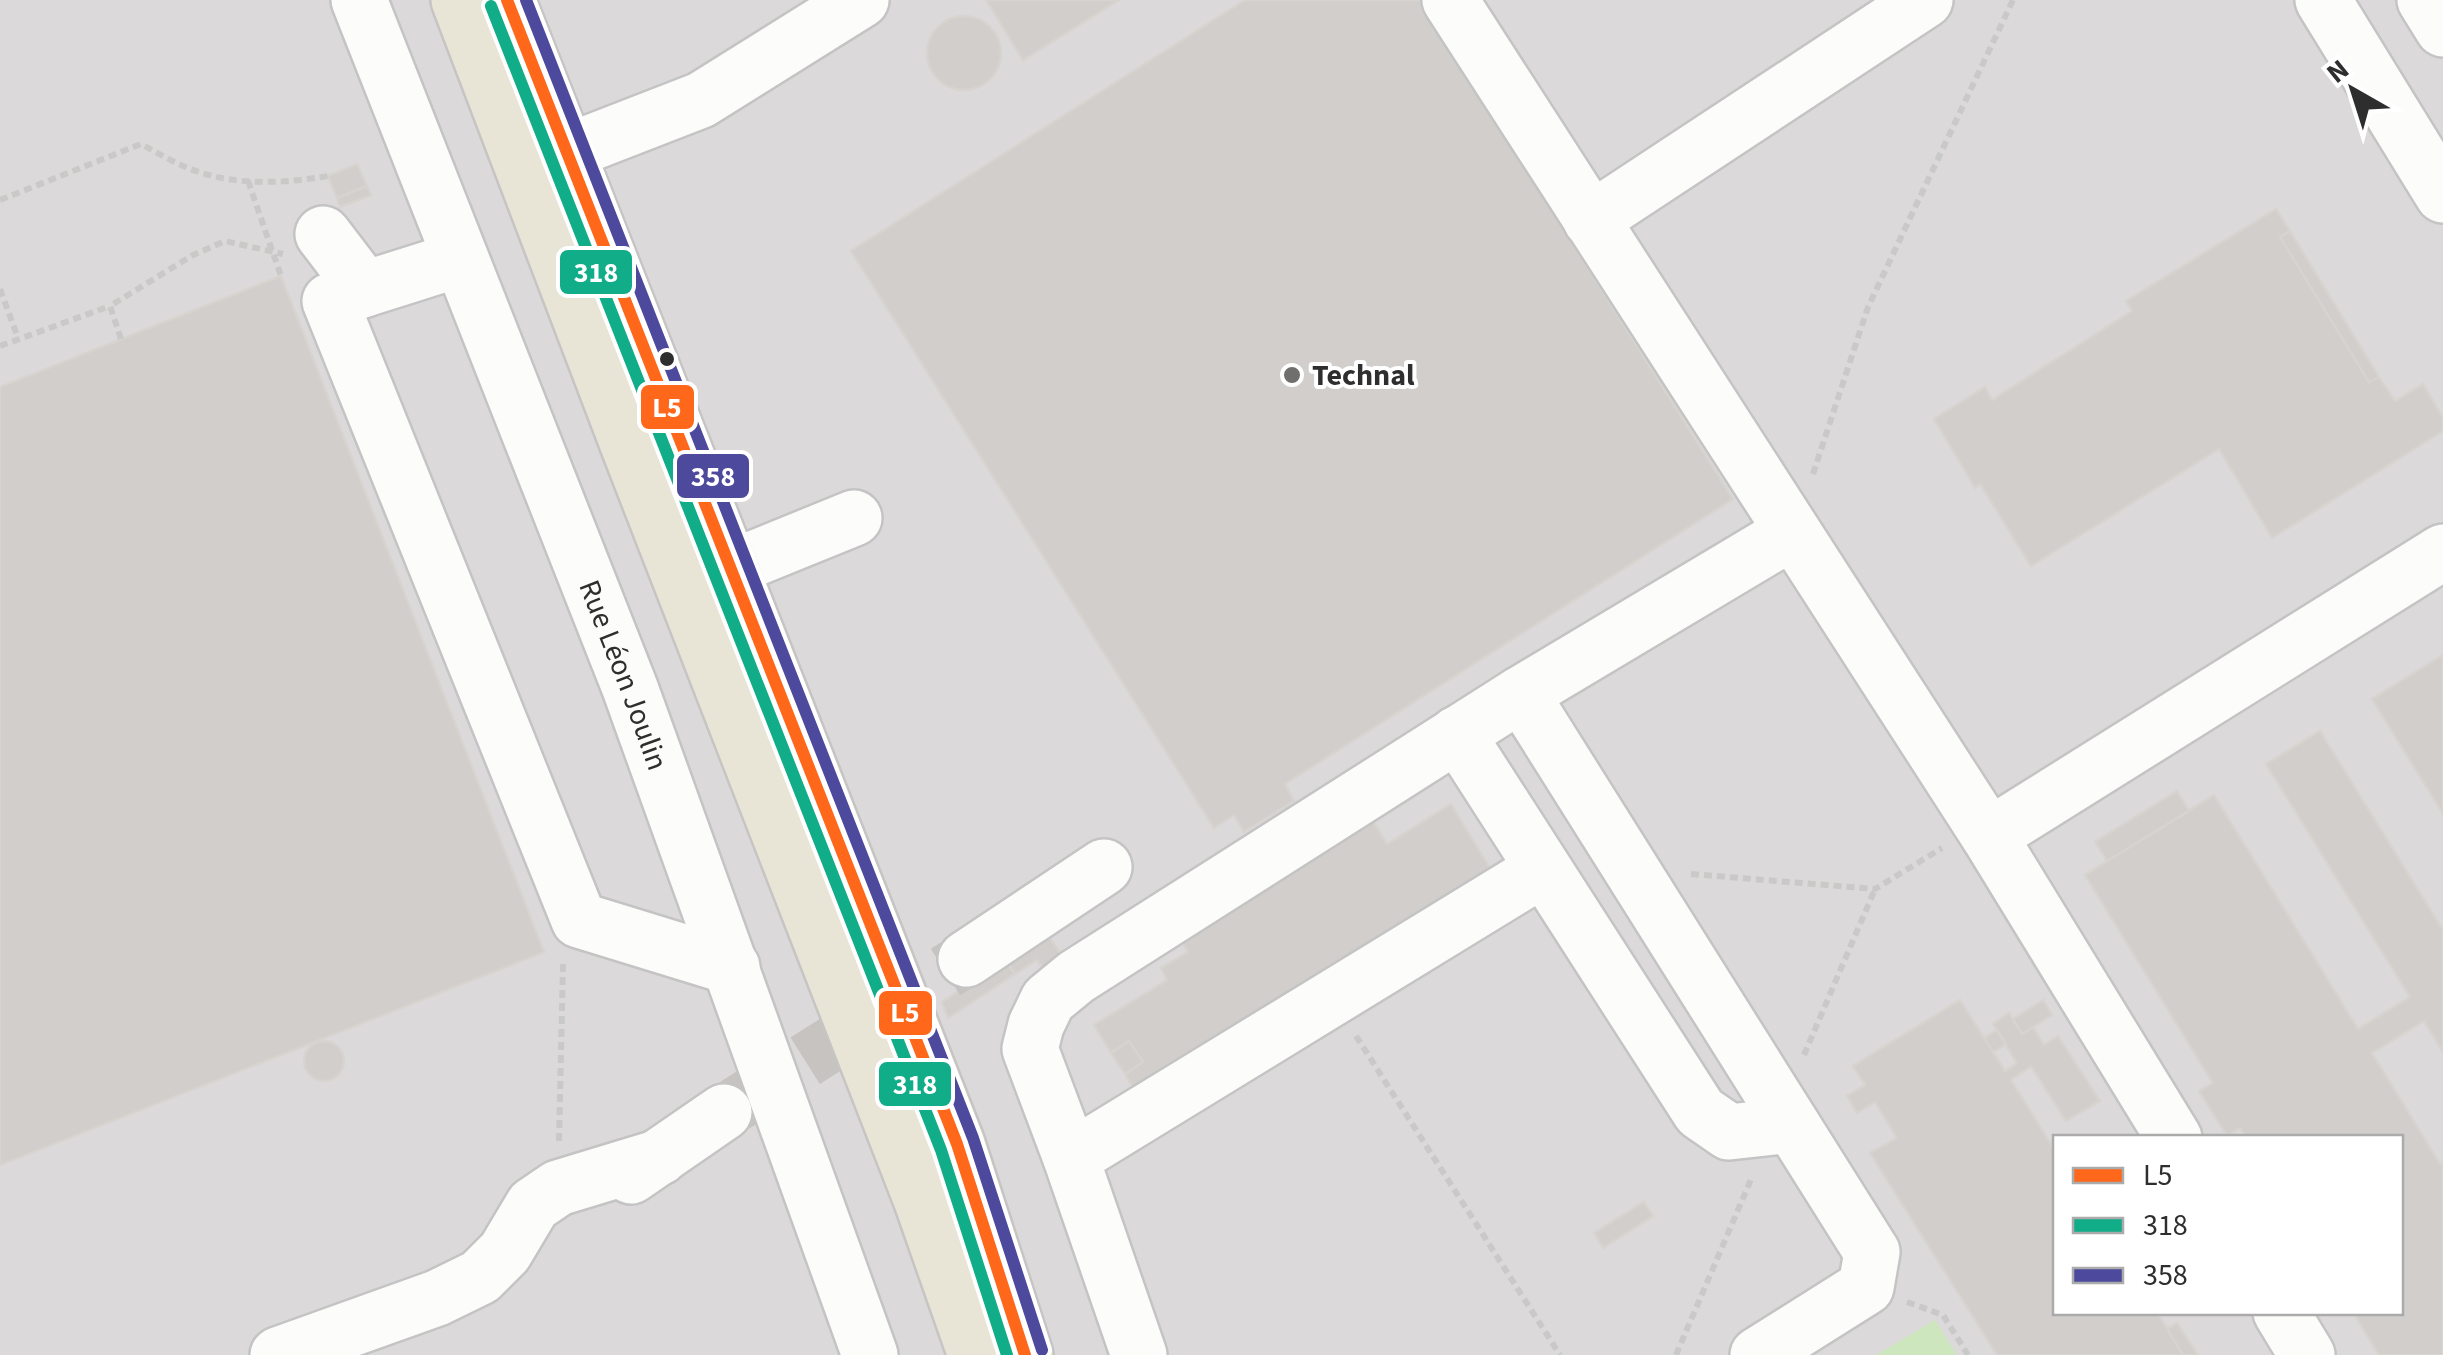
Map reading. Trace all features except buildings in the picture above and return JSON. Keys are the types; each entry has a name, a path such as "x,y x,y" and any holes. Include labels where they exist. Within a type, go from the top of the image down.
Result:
{"main road":[{"path":"460,0 922,1200 976,1355"},
{"path":"507,0 957,1144 1025,1355"}],"street":[{"name":"Rue Léon Joulin","path":"359,0 602,614 870,1355"},
{"path":"567,152 701,100 860,0"},
{"path":"1450,0 1591,220 1801,508 1985,829 2172,1135"},
{"path":"1591,220 1926,0"},
{"path":"2323,0 2443,195"},
{"path":"2425,0 2443,29"},
{"path":"322,234 366,289"},
{"path":"460,259 330,301 579,920 732,967"},
{"path":"1139,1355 1030,1049 1048,1000 1076,977 1522,694 1801,508"},
{"path":"731,568 854,518"},
{"path":"1985,829 2443,552"},
{"path":"1522,694 1872,1252 1866,1286 1758,1355"},
{"path":"1457,734 1700,1112 1729,1132 1792,1125"},
{"path":"966,960 1104,867"},
{"path":"1072,1158 1543,869"},
{"path":"505,1252 569,1218 724,1112"},
{"path":"278,1355 438,1298 480,1277 505,1252 533,1204 558,1188 660,1156"},
{"path":"2283,1315 2307,1355"}],"path":[{"path":"1801,508 1868,307 2013,0"},
{"path":"0,200 141,144 199,172 248,181 298,181 328,176"},
{"path":"248,181 281,276"},
{"path":"0,346 110,306 193,255 225,242 272,252"},
{"path":"0,289 18,338"},
{"path":"110,306 120,339"},
{"path":"1632,869 1875,889 1985,829"},
{"path":"1329,1002 1355,1034 1560,1355"},
{"path":"558,1188 560,1034"}],"shaded area":[{"path":"0,0 2443,0 2443,1355 0,1355"}],"green space":[{"path":"1935,1320 1957,1355 1876,1355"}],"tunnel":[{"path":"735,1105 966,959"}],"transit line":[{"name":"L5","path":"507,0 957,1144 1025,1355"},
{"name":"358","path":"526,0 973,1138 1042,1350"},
{"name":"318","path":"491,6 941,1150 1007,1355"}],"place":[{"name":"Technal","path":"1292,375"}]}
